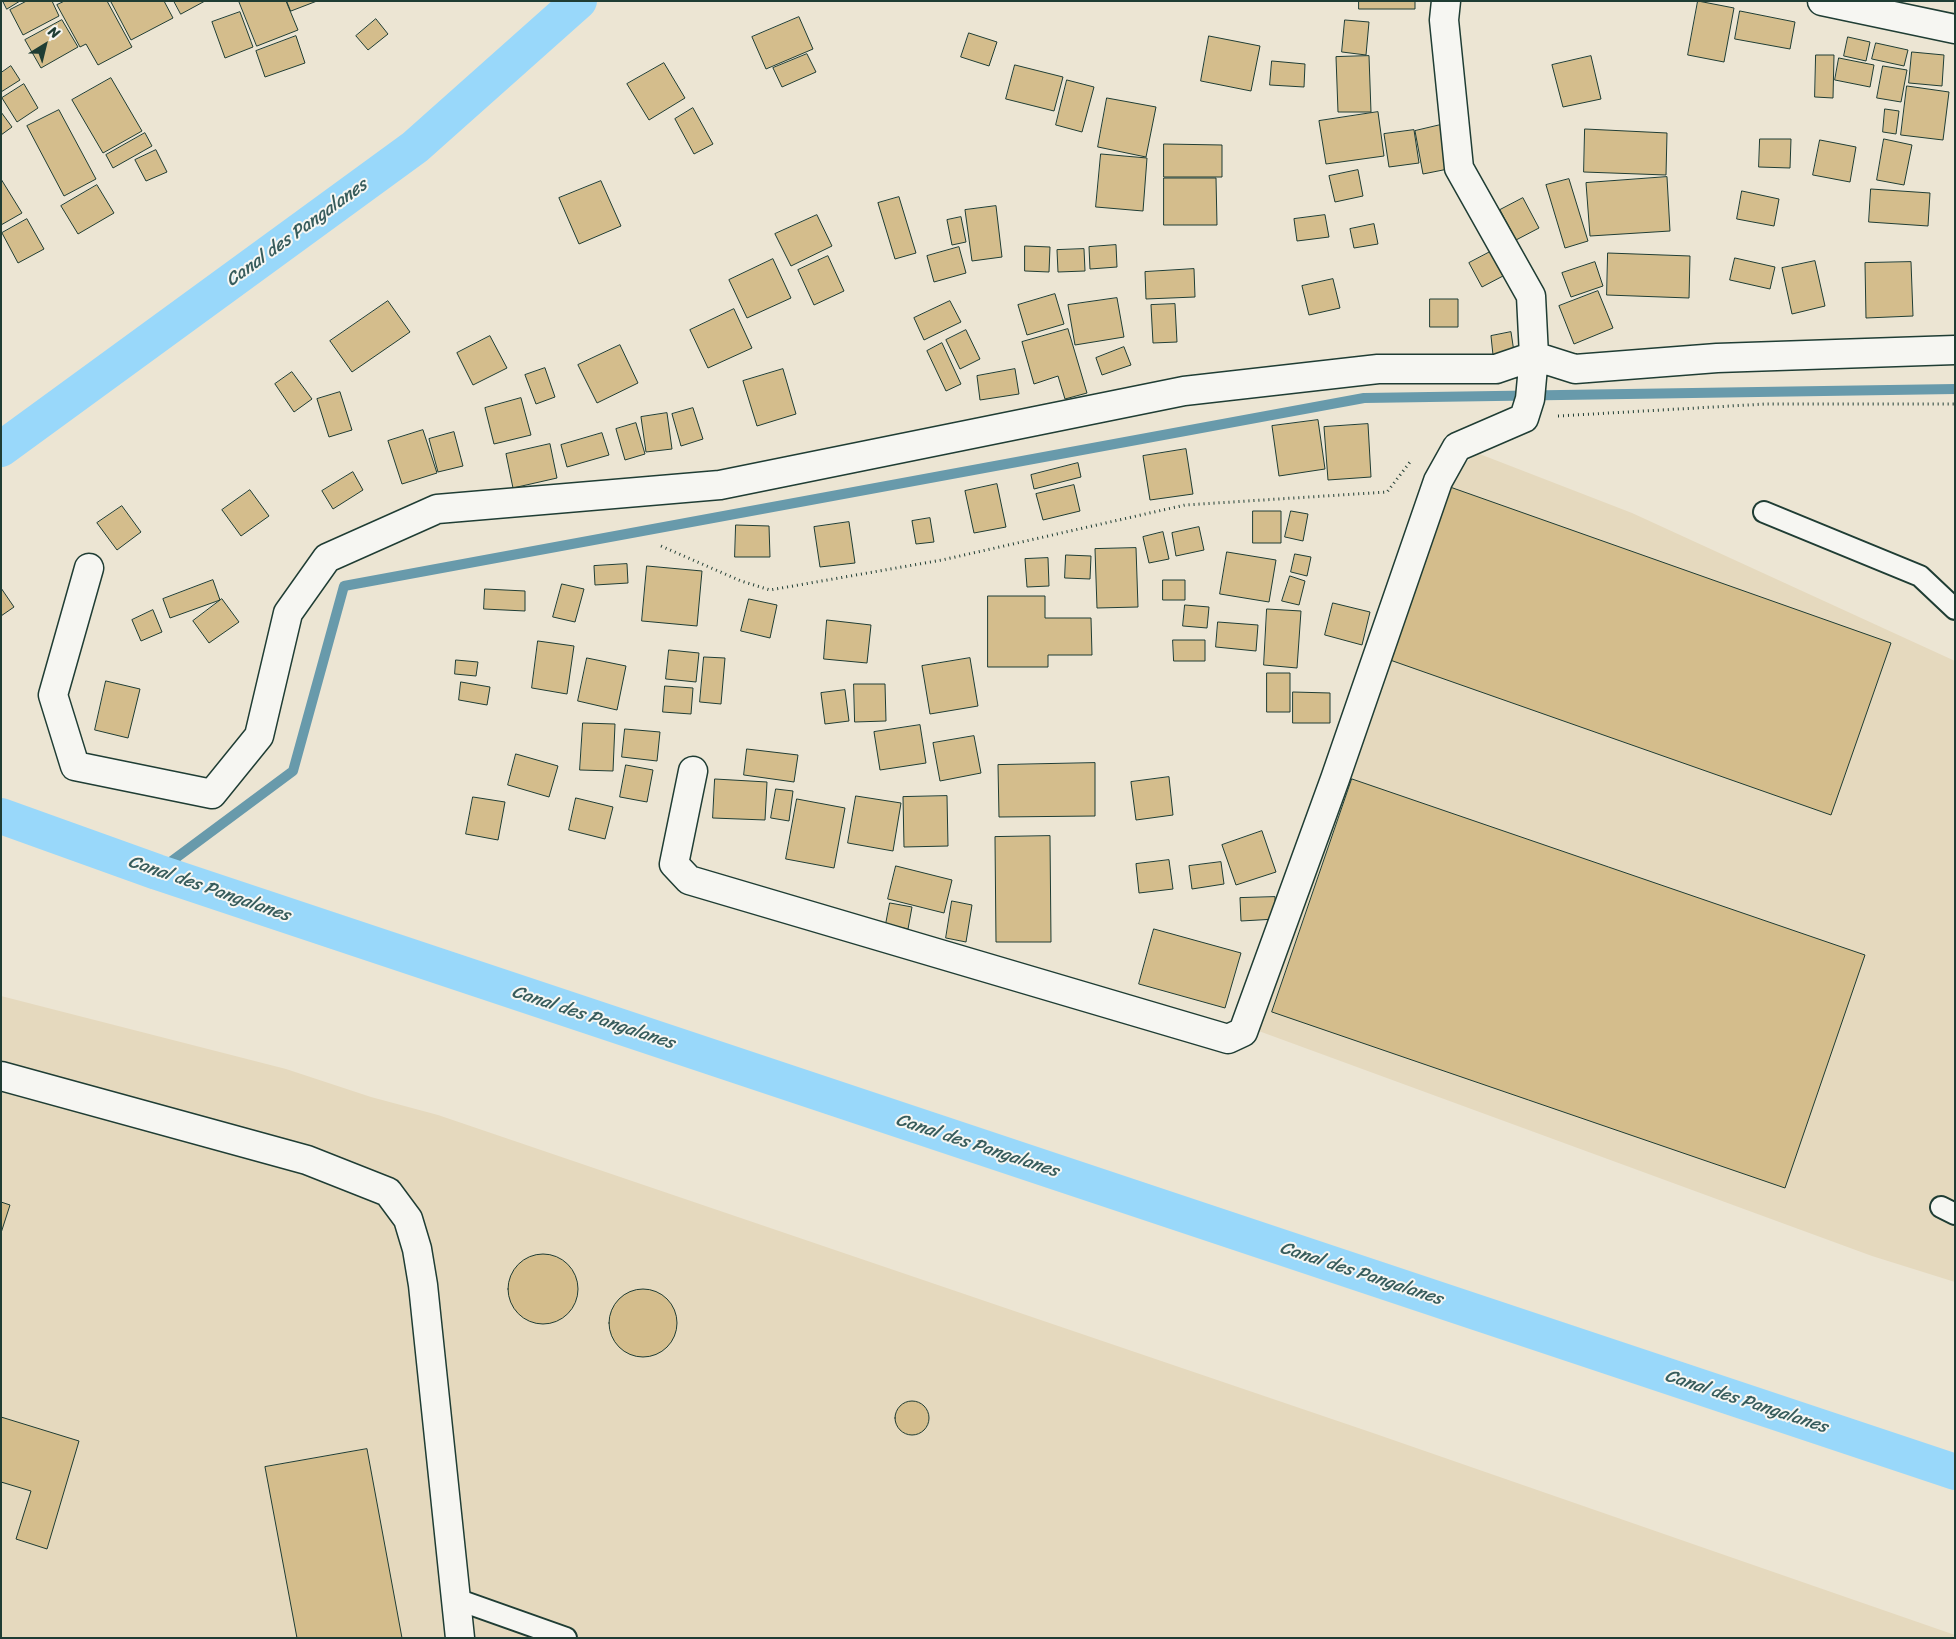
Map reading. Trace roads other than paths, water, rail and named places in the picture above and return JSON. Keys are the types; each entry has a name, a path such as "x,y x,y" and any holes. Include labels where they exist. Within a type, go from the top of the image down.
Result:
{"street":[{"path":"693,771 674,864 689,880 1228,1040 1243,1032 1335,779 1438,481 1457,447 1527,409 1534,362 1530,296 1460,168 1444,20 1446,1"},
{"path":"1822,1 1955,29"},
{"path":"90,568 53,695 75,766 212,794 259,736 288,613 327,558 437,509 720,485 1184,391 1378,369 1496,370 1534,362 1575,369 1717,358 1955,350"},
{"path":"1,1076 307,1160 388,1192 408,1219 417,1250 423,1285 460,1638"}],"lane":[{"path":"1764,512 1920,576 1955,609"},
{"path":"456,1599 566,1638"}],"waterway":[{"name":"Canal des Pangalanes","path":"1,449 415,147 579,1"},
{"path":"157,872 293,771 344,586 1364,398 1955,389"},
{"name":"Canal des Pangalanes","path":"1,816 157,872 1955,1472"}]}
